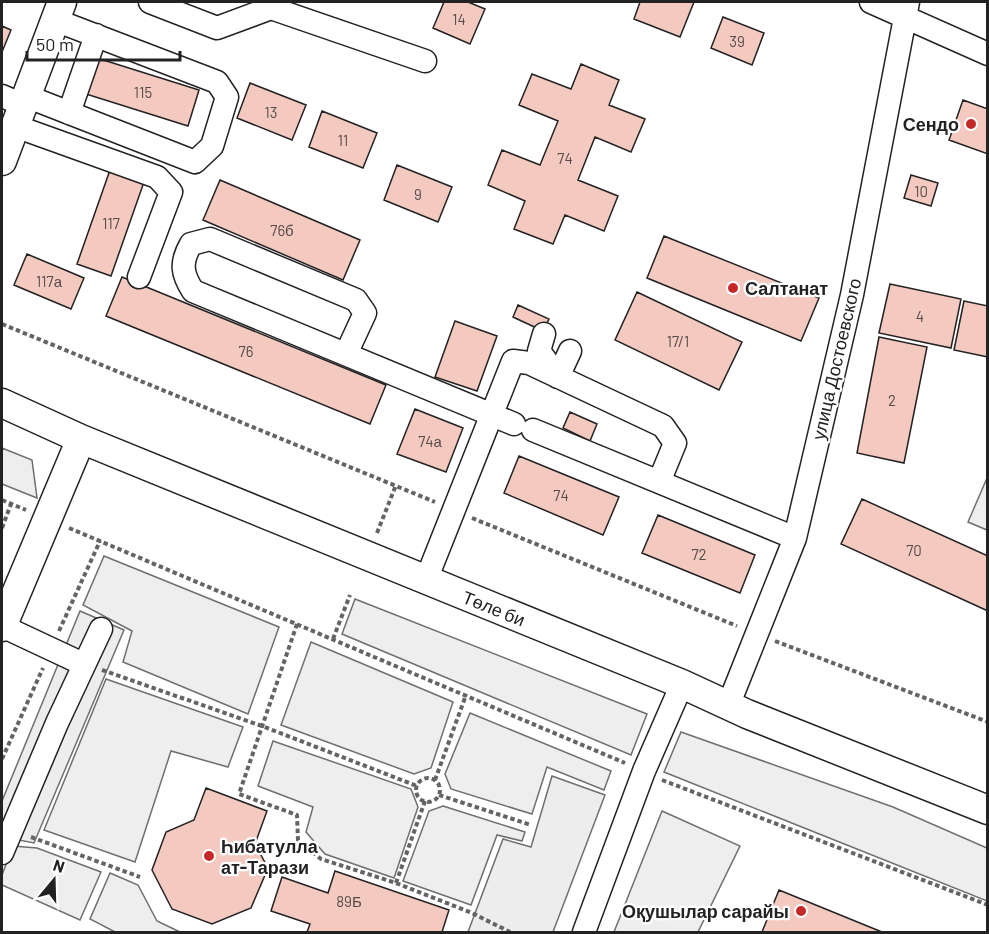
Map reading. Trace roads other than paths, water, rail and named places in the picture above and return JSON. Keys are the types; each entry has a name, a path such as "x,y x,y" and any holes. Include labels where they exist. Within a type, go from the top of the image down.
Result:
{"main road":[{"path":"2,161 16,105 59,10"},
{"name":"Төле би","path":"2,403 81,439 682,684 728,706 987,810"},
{"path":"2,626 81,439"}],"street":[{"path":"150,2 217,28 271,8 425,61"},
{"path":"871,2 907,9 987,54"},
{"name":"улица Достоевского","path":"728,706 795,538 852,295 907,9"},
{"path":"16,105 78,116 195,162 212,146 228,97 217,82 96,35 59,10"},
{"path":"81,150 78,116 96,35"},
{"path":"16,105 81,150 157,177 171,192 139,277"},
{"path":"346,354 365,313 356,300 210,239 191,244 183,257 183,275 193,291 346,354 492,413 795,538"},
{"path":"544,334 539,351 558,377"},
{"path":"558,377 570,351"},
{"path":"426,580 513,361 529,363 663,426 675,443 659,482"},
{"path":"2,626 83,664"},
{"path":"2,853 83,664 101,629"},
{"path":"584,933 644,771 682,684"}],"place":[{"name":"Сендо","path":"971,124"},
{"name":"Салтанат","path":"733,288"},
{"name":"Һибатулла ат-Тарази","path":"209,856"},
{"name":"Оқушылар сарайы","path":"801,911"}]}
